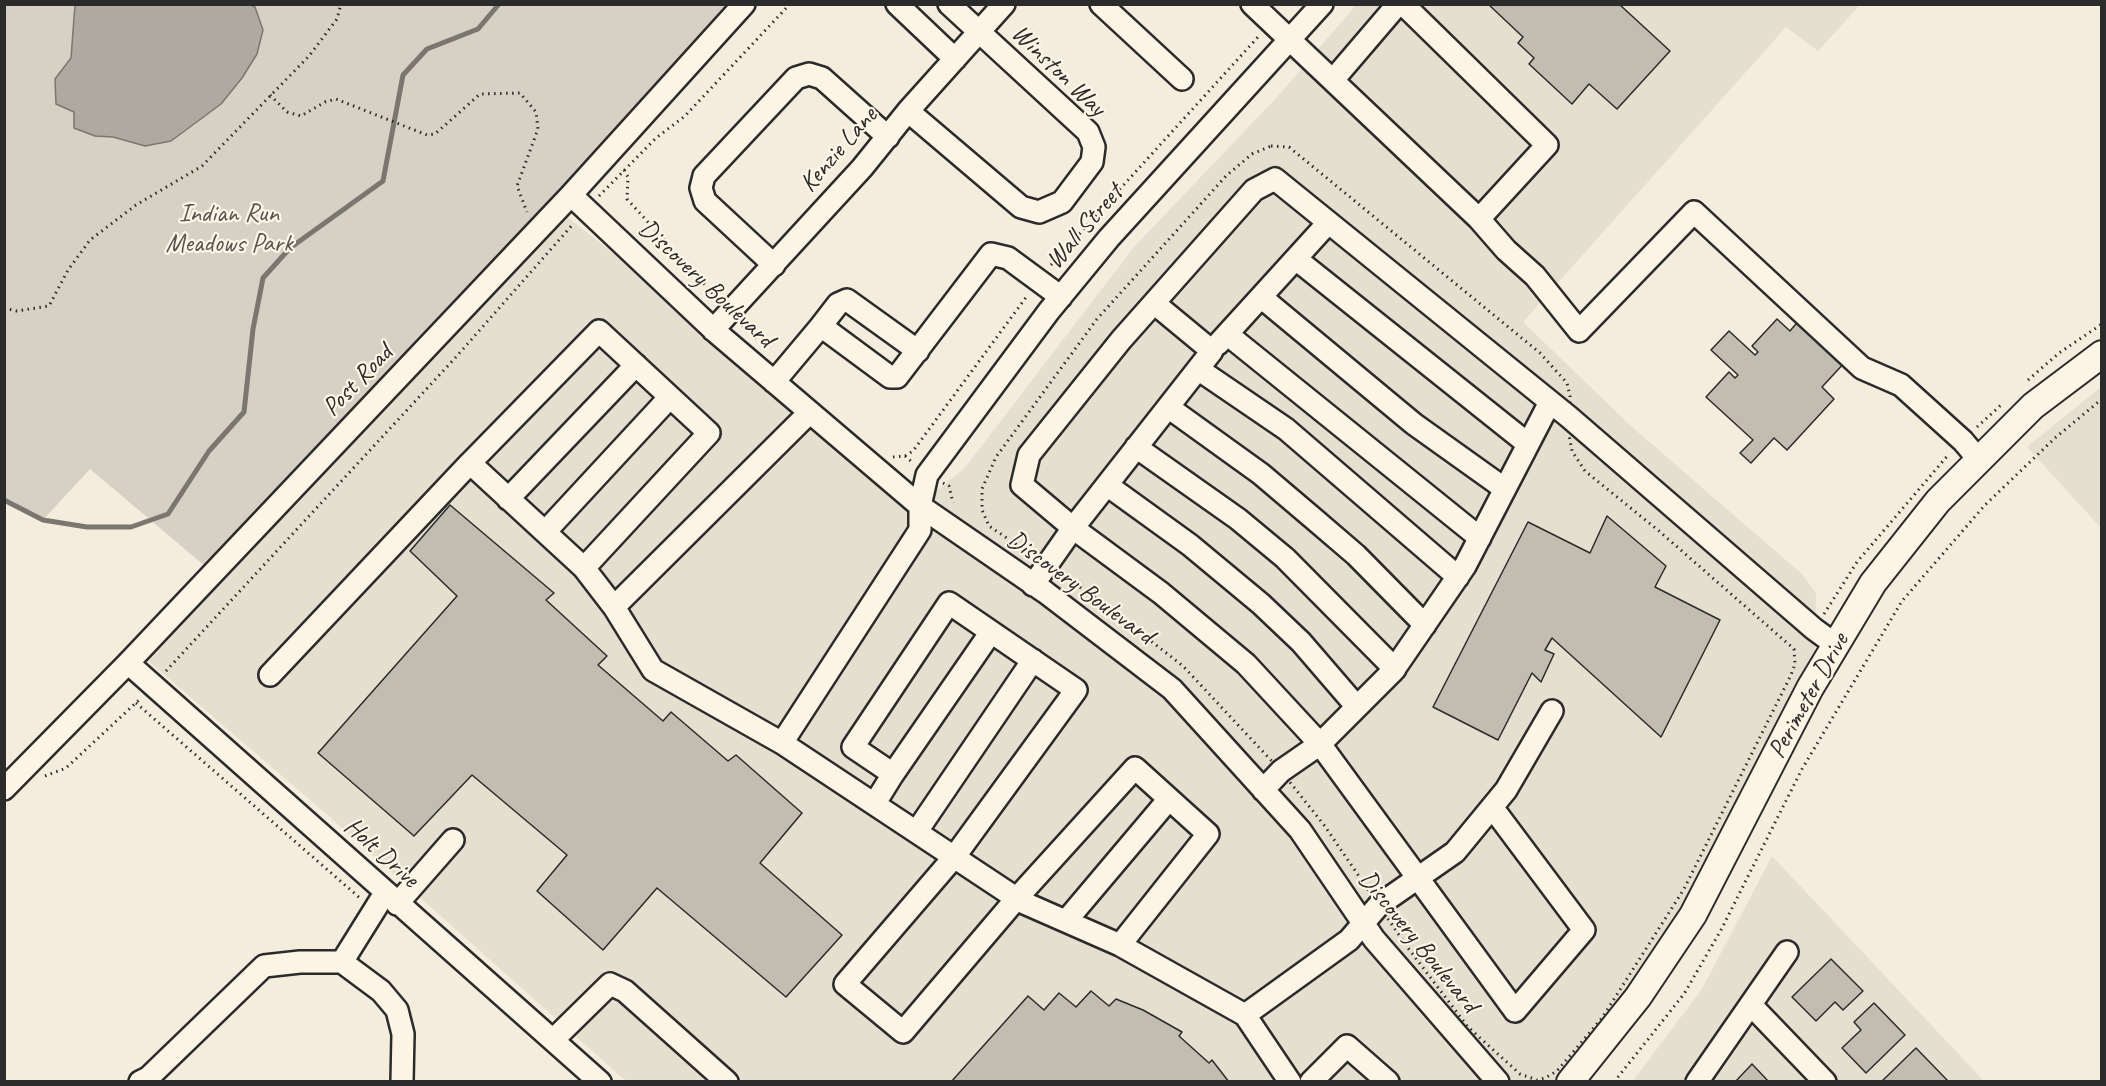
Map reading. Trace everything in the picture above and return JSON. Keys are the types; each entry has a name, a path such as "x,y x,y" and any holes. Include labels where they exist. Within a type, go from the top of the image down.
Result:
{"main road":[{"name":"Perimeter Drive","path":"1554,1080 1638,997 1694,915 1810,688 1881,574 1938,501 2033,406 2102,354"}],"street":[{"name":"Post Road","path":"4,789 128,663 542,226 579,203 744,4"},
{"path":"897,4 955,59"},
{"name":"Winston Way","path":"908,111 1021,207 1039,212 1062,202 1092,162 1094,147 1088,132 949,4"},
{"name":"Kenzie Lane","path":"713,330 888,138 908,111 1004,4"},
{"path":"1101,4 1182,79"},
{"name":"Wall Street","path":"782,743 920,530 920,506 927,475 1060,297 1109,238 1322,4"},
{"path":"1333,80 1398,4"},
{"path":"1403,4 1547,145 1479,219"},
{"path":"1261,7 1290,40 1479,219 1506,250 1535,276 1579,331 1694,212 1863,368 1901,385 1963,441 1979,460"},
{"path":"774,265 705,201 701,189 704,176 796,78 809,74 822,78 888,138"},
{"path":"1492,807 1584,930 1515,1011 1320,744 1246,664 1161,593 1073,528 1022,485 1029,455 1121,340 1254,190 1275,179 1550,402 1814,629 1836,645"},
{"name":"Discovery Boulevard","path":"579,203 713,330 920,506 1033,585 1172,689 1300,830 1362,923 1498,1082"},
{"path":"1033,585 1073,528 1212,351 1328,223"},
{"path":"821,326 890,377 897,377 991,254 1008,258 1060,297"},
{"path":"1296,259 1528,444"},
{"path":"1261,297 1414,424 1505,489"},
{"path":"774,382 838,304 847,300 918,351"},
{"path":"1154,303 1212,351"},
{"path":"270,675 470,463 599,331 709,433 584,568"},
{"path":"1227,334 1480,538"},
{"path":"508,499 636,365"},
{"path":"1198,369 1286,429 1458,577"},
{"path":"545,532 670,397"},
{"path":"1263,790 1281,771 1320,744 1395,669 1458,577 1550,402"},
{"path":"1168,407 1261,474 1356,555 1425,625"},
{"path":"614,607 809,413"},
{"path":"1136,447 1238,519 1285,558 1395,669"},
{"path":"470,463 584,568 614,607 653,670 782,743 1017,898 1120,945 1245,1015 1290,1082"},
{"path":"1107,485 1190,545 1262,604 1301,642 1357,707"},
{"path":"893,774 853,747 949,603 1076,690 955,856 845,984 903,1032 1017,898 1135,768 1208,834 1120,945"},
{"path":"875,803 991,632"},
{"path":"917,831 1033,660"},
{"name":"Holt Drive","path":"128,663 385,902 600,1082"},
{"path":"1245,1015 1349,940 1379,905 1455,852 1506,790 1552,711"},
{"path":"1066,921 1169,799"},
{"path":"342,962 385,902 453,840"},
{"path":"1697,1082 1787,952"},
{"path":"145,1080 264,966 300,962 342,962 381,991 397,1010 403,1034 402,1082"},
{"path":"553,1041 610,984 625,991 727,1082"},
{"path":"1750,1005 1825,1082"},
{"path":"1311,1082 1347,1046 1388,1082"}],"path":[{"path":"4,308 17,311 49,306 68,270 90,240 136,205 202,166 309,56 337,19 341,4"},
{"path":"39,778 66,768 136,703 456,357 556,242 579,203 656,138 685,117 790,4"},
{"path":"270,95 286,112 301,116 325,102 336,99 427,135 435,134 480,94 520,93 536,112 538,129 517,186 524,207 556,242"},
{"path":"1614,1082 1684,994 1721,930 1802,769 1902,602 1985,505 2055,438 2102,399"},
{"path":"136,703 385,902"}],"shaded area":[{"path":"75,5 251,5 255,7 263,30 257,54 242,78 221,104 171,141 145,146 113,137 95,136 74,128 74,112 56,104 55,79 71,58"},
{"path":"1356,5 1860,5 1818,51 1786,27 1523,322 1632,427 1802,574 1816,593 1815,657 1692,889 1642,968 1558,1081 626,1081 324,812 147,660 566,216 664,293 890,493 935,492 964,469 1134,247 1278,96"},
{"path":"2101,387 2101,528 2027,447"},
{"path":"1772,856 1984,1081 1632,1082 1702,989"}],"green space":[{"name":"Indian Run Meadows Park","path":"4,5 743,5 212,572 90,469 43,520 5,500"}],"building":[{"path":"1488,4 1619,4 1670,51 1617,109 1589,84 1572,104 1529,64 1534,58 1518,43 1523,37"},
{"path":"1777,319 1790,331 1800,319 1846,361 1822,387 1834,399 1787,450 1774,438 1751,463 1740,453 1753,440 1706,397 1729,372 1735,378 1738,375 1711,350 1729,331 1755,355 1758,352 1752,346"},
{"path":"450,505 554,593 546,600 607,656 598,665 663,721 671,712 728,761 736,755 802,813 760,863 842,935 786,997 657,888 603,950 537,891 567,855 472,775 414,836 318,753 457,596 410,551"},
{"path":"1607,516 1666,566 1655,587 1720,620 1661,737 1552,638 1545,650 1554,654 1541,682 1532,673 1498,740 1433,707 1528,522 1590,553"},
{"path":"1831,959 1863,991 1843,1010 1835,1002 1816,1021 1792,997"},
{"path":"1091,991 1109,1006 1116,999 1143,1010 1182,1032 1179,1036 1209,1063 1212,1060 1229,1082 951,1082 1028,996 1044,1010 1059,993 1076,1007"},
{"path":"1874,1003 1905,1035 1866,1073 1842,1048 1861,1030 1854,1022"},
{"path":"1916,1048 1947,1080 1945,1082 1881,1082"},
{"path":"1752,1064 1769,1082 1735,1082"}],"waterway":[{"path":"4,500 43,520 87,527 131,527 168,514 209,451 244,412 253,329 263,278 290,248 383,181 403,75 427,49 478,29 499,4"}]}
